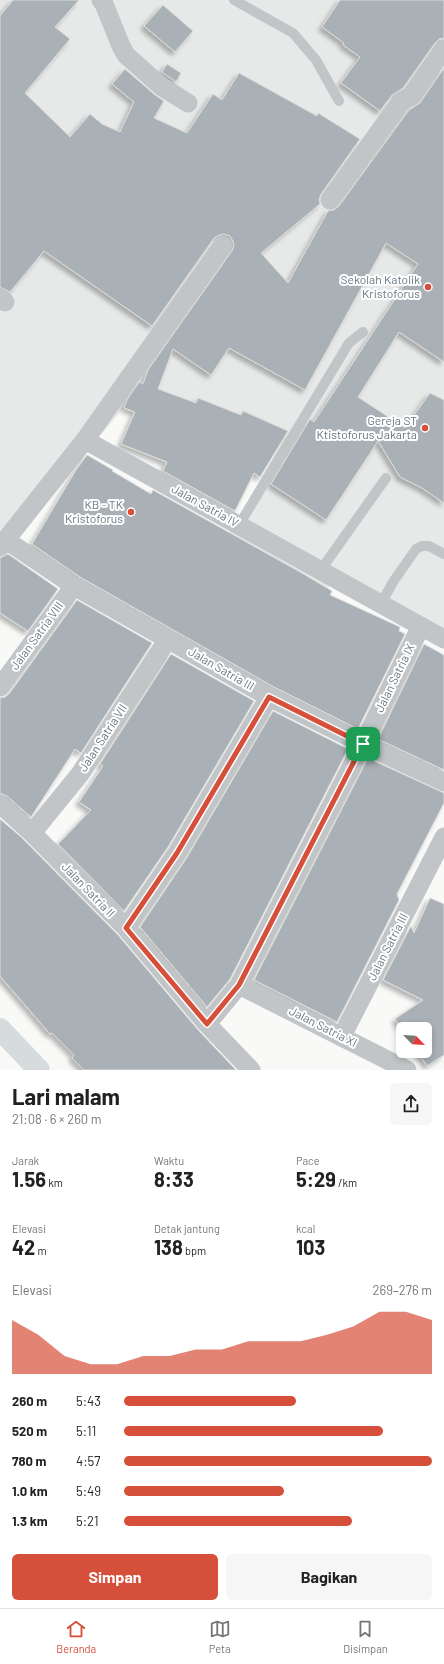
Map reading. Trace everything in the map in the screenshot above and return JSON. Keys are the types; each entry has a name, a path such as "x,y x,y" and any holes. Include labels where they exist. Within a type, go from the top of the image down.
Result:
{"highway":[{"path":"0,1029 39,1070"}],"street":[{"path":"101,0 126,55 162,87 188,103"},
{"path":"330,200 401,102 411,96 444,49"},
{"path":"3,543 85,440 223,244"},
{"name":"Jalan Satria IV","path":"85,440 444,639"},
{"name":"Jalan Satria III","path":"3,543 74,586 269,697 363,744 444,782"},
{"name":"Jalan Satria VIII","path":"0,687 74,586"},
{"name":"Jalan Satria IX","path":"207,1024 239,985 363,744 421,626"},
{"name":"Jalan Satria VII","path":"32,833 80,774 168,639"},
{"path":"126,928 177,853 269,697"},
{"name":"Jalan Satria II","path":"0,804 32,833 126,928 207,1024 251,1070"},
{"name":"Jalan Satria III","path":"342,1036 444,837"},
{"name":"Jalan Satria XI","path":"239,985 407,1070"}],"lane":[{"path":"234,0 293,33 316,60 339,102"},
{"path":"239,525 349,343 362,332"},
{"path":"320,571 386,478"},
{"path":"381,604 393,582 416,549 422,546 429,546 444,554"}],"shaded area":[{"path":"0,0 444,0 444,632 338,573 292,645 196,592 281,444 139,390 0,553"}],"building":[{"path":"13,0 79,0 55,27 70,39 25,93 70,137 90,114 102,124 120,132 134,102 112,84 125,69 164,101 154,118 187,133 213,94 222,100 239,73 317,116 318,113 360,139 321,194 319,199 320,204 261,253 288,283 328,211 334,210 339,206 409,110 420,103 444,68 444,362 399,332 358,397 405,428 430,393 444,400 444,503 422,488 400,477 378,441 326,520 271,484 310,419 314,422 418,264 386,243 305,390 229,348 211,375 173,349 158,389 196,403 198,398 241,415 243,411 288,431 260,477 254,473 235,511 163,471 167,462 121,444 135,412 124,408 127,400 139,382 143,384 148,370 232,251 234,246 233,241 230,236 224,234 214,238 152,326 44,251 10,292 0,287 0,16"},
{"path":"340,0 444,0 444,38 439,39 435,43 403,88 392,95 380,111 341,83 360,57 322,27"},
{"path":"163,5 193,31 175,52 144,26"},
{"path":"167,64 181,73 176,82 162,72"},
{"path":"87,455 151,494 153,490 300,572 332,591 330,595 400,627 399,631 405,634 358,729 274,687 80,577 32,544 76,470"},
{"path":"8,554 58,589 28,631 0,613 0,558"},
{"path":"77,600 152,643 81,753 75,749 31,817 7,796 0,793 0,698 9,694"},
{"path":"424,644 444,655 444,770 378,739"},
{"path":"171,654 254,701 168,847 124,911 58,844 91,810 79,802 103,766 100,764"},
{"path":"273,711 348,749 230,979 207,1007 140,927 186,859"},
{"path":"368,758 444,793 444,803 397,894 399,900 337,1022 254,980"},
{"path":"0,819 21,837 118,935 199,1031 236,1070 84,1070 72,1058 74,1055 52,1033 50,1034 0,976"},
{"path":"430,898 444,904 444,1055 427,1066 422,1058 432,1058 432,1022 397,1022 395,1019 423,1000 383,980 411,926 414,933"}],"place":[{"name":"Sekolah Katolik Kristoforus","path":"428,287"},
{"name":"Gereja ST Ktistoforus Jakarta","path":"425,428"},
{"name":"KB - TK Kristoforus","path":"131,512"}],"route":[{"path":"269,697 363,744 239,985 207,1024 126,928 177,853 269,697"}]}
